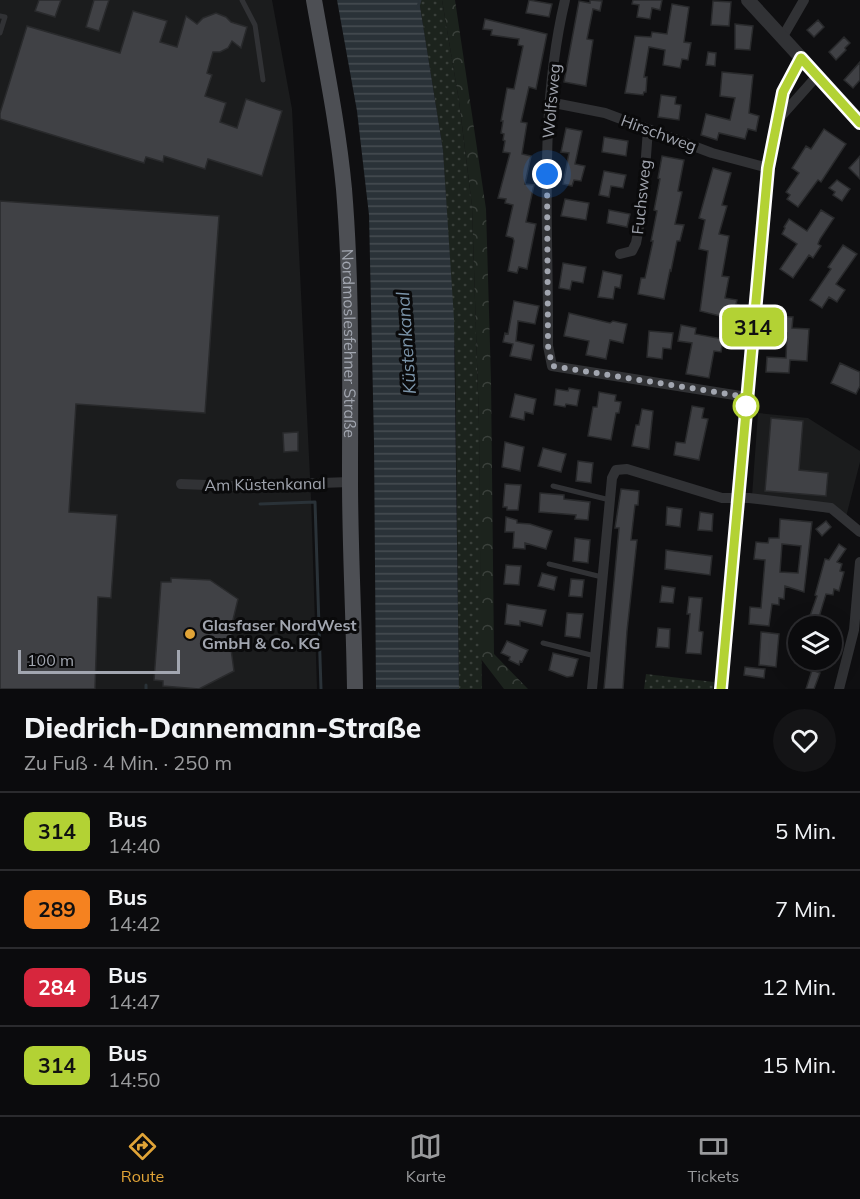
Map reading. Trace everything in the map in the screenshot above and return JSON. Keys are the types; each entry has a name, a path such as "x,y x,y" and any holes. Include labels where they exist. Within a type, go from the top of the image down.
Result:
{"main road":[{"name":"Nordmoslesfehner Straße","path":"314,0 335,116 344,188 349,258 350,482 355,689"}],"street":[{"name":"Wolfsweg","path":"565,0 549,102 548,346 552,366 747,397"},
{"path":"748,0 860,122"},
{"path":"782,38 804,0"},
{"path":"721,689 768,168 783,92 801,58"},
{"path":"776,123 817,76"},
{"name":"Hirschweg","path":"549,102 605,113 712,153 768,168"},
{"name":"Fuchsweg","path":"620,254 632,251 636,243 642,211 648,129"},
{"path":"591,689 612,478 616,470 627,469 722,498 831,508 860,532"},
{"name":"Am Küstenkanal","path":"181,484 232,486 350,482"},
{"path":"839,689 854,630 860,562"}],"lane":[{"path":"242,0 255,25 263,80"},
{"path":"0,16 5,18 0,33"},
{"path":"553,486 610,500"},
{"path":"549,564 602,578"},
{"path":"543,643 594,656"}],"shaded area":[{"path":"0,0 272,0 292,109 311,497 317,689 0,689"},
{"path":"758,413 808,418 860,451 860,462 846,517 752,496"}],"green space":[{"path":"419,0 442,0 459,101 472,206 479,425 482,689 459,689 455,352 443,150"},
{"path":"442,0 455,0 486,209 491,380 494,654 528,689 504,689 481,659 479,425 472,206 459,101"},
{"path":"646,674 714,682 713,689 644,689"}],"water":[{"name":"Küstenkanal","path":"337,0 419,0 443,150 454,319 459,689 376,689 369,215 357,111"}],"building":[{"path":"39,0 61,0 55,17 35,11"},
{"path":"94,0 109,0 99,31 86,27"},
{"path":"529,0 552,4 549,17 526,13"},
{"path":"590,0 602,1 600,11 593,9 587,39 593,40 586,86 564,82 579,1 590,3"},
{"path":"633,0 662,0 660,10 652,8 650,19 637,17 639,5 632,4"},
{"path":"713,1 731,2 729,26 711,25"},
{"path":"672,4 689,7 684,42 691,43 688,60 682,59 680,68 663,65 665,50 649,47 644,77 647,77 646,92 643,95 625,93 635,36 651,37 652,32 667,34"},
{"path":"133,11 167,21 160,42 177,47 186,16 197,24 203,18 216,13 231,22 247,27 241,48 232,41 228,48 220,52 213,52 207,73 212,75 205,96 226,103 220,122 237,128 246,99 282,111 262,176 208,159 205,169 164,156 163,162 146,157 144,163 0,119 27,26 120,53"},
{"path":"485,19 547,34 536,89 529,87 521,122 527,123 522,154 531,156 525,184 534,185 526,222 536,224 527,269 519,267 517,273 508,271 514,241 513,238 506,236 513,205 505,203 506,199 498,198 510,153 503,152 505,141 503,140 504,134 501,133 503,121 501,121 507,88 514,89 523,46 518,45 519,39 491,35 492,30 483,29"},
{"path":"818,20 824,27 814,37 807,30"},
{"path":"735,24 753,26 750,50 735,49"},
{"path":"844,37 850,43 836,60 829,52"},
{"path":"708,52 716,53 715,66 706,65"},
{"path":"860,62 860,80 853,88 844,80"},
{"path":"722,72 753,75 749,113 759,116 756,131 748,129 745,139 719,133 717,140 701,135 706,114 730,120 735,98 720,96"},
{"path":"661,95 676,97 675,104 681,105 679,120 658,117"},
{"path":"566,128 582,131 575,164 585,166 581,181 574,180 572,186 563,184 569,153 561,152"},
{"path":"824,129 846,144 821,182 818,180 798,207 787,199 790,195 786,192 799,173 792,168 806,146 811,149"},
{"path":"604,137 628,141 626,156 602,152"},
{"path":"662,156 684,160 678,191 682,192 675,224 684,225 680,241 677,241 664,299 638,294 641,278 645,278 653,241 651,241 657,211 654,210"},
{"path":"860,156 860,179 849,168"},
{"path":"713,168 731,173 722,205 727,206 719,234 729,236 722,276 729,277 725,298 737,300 736,304 739,305 736,320 700,311 708,251 699,249 705,220 699,218"},
{"path":"604,171 626,175 623,188 611,186 609,197 599,195"},
{"path":"837,180 850,189 842,201 833,195 835,192 829,188"},
{"path":"565,199 589,203 586,220 561,216"},
{"path":"0,201 219,216 205,413 76,404 69,512 117,515 111,598 98,597 95,689 0,689"},
{"path":"609,210 630,214 627,227 607,223"},
{"path":"821,210 834,218 820,239 818,244 821,246 813,258 809,255 793,278 780,269 797,244 782,234 784,227 789,219 807,231"},
{"path":"843,245 857,254 836,284 845,290 837,302 829,297 822,308 810,300 831,269 828,267"},
{"path":"563,263 586,267 583,283 572,281 570,290 559,288"},
{"path":"603,271 622,275 620,288 615,287 613,299 598,297"},
{"path":"514,301 539,306 535,324 518,321 516,341 534,345 531,360 510,356 513,344 503,342 505,333 508,334"},
{"path":"569,313 610,323 613,321 627,324 623,343 610,340 606,359 586,355 589,341 564,336"},
{"path":"772,316 793,317 792,328 809,329 807,361 790,360 789,373 766,372 767,357 786,358 787,333 771,332"},
{"path":"681,325 696,328 695,334 723,339 721,352 714,351 709,378 686,374 692,343 678,341"},
{"path":"649,331 673,333 671,349 663,348 662,359 647,357"},
{"path":"840,363 860,372 860,386 856,394 831,383"},
{"path":"569,388 580,390 577,406 554,405 556,389 568,391"},
{"path":"599,392 616,395 615,401 621,402 619,413 616,413 611,440 588,436 593,407 597,407"},
{"path":"515,394 536,399 533,414 525,412 524,420 510,417"},
{"path":"692,406 704,408 702,418 708,419 699,460 674,455 676,442 685,443"},
{"path":"642,409 653,411 649,449 632,446"},
{"path":"771,418 803,421 799,470 828,473 826,496 765,491"},
{"path":"298,432 298,451 284,452 283,433"},
{"path":"505,442 524,447 520,471 502,467"},
{"path":"543,448 566,454 561,472 538,466"},
{"path":"578,461 593,463 591,483 576,481"},
{"path":"505,484 521,485 518,510 507,510 507,507 503,507"},
{"path":"621,489 639,491 631,540 637,540 623,689 604,689 619,528 615,528"},
{"path":"540,493 564,495 564,499 590,502 588,520 575,519 576,515 539,512"},
{"path":"667,507 682,509 680,527 666,525"},
{"path":"700,512 713,514 712,531 698,530"},
{"path":"506,517 517,520 517,523 530,524 552,531 546,549 525,543 525,549 513,548 514,532 505,532"},
{"path":"780,519 812,522 804,592 785,586 784,599 779,598 779,605 772,604 769,626 749,624 750,607 761,608 765,560 754,559 756,542 768,543 769,538 779,538","holes":["782,544 801,546 798,573 780,572"]},
{"path":"826,521 831,527 822,536 816,529"},
{"path":"575,538 590,540 588,563 573,561"},
{"path":"839,544 846,549 837,562 842,564 840,571 844,572 839,591 834,589 833,595 826,594 819,616 810,616 825,559 829,560"},
{"path":"666,550 712,556 710,575 665,569"},
{"path":"506,565 521,566 519,585 504,584"},
{"path":"542,573 557,577 554,590 538,586"},
{"path":"171,578 210,580 238,599 232,624 231,649 234,671 199,689 163,686 163,681 154,680 161,582 171,582"},
{"path":"571,579 584,580 582,597 569,596"},
{"path":"662,586 675,588 673,603 660,602"},
{"path":"689,597 702,598 699,631 703,632 701,654 686,653 690,614 687,614"},
{"path":"507,604 546,610 542,626 520,621 520,626 505,624"},
{"path":"567,613 583,614 580,638 565,636"},
{"path":"658,628 670,629 669,648 656,647"},
{"path":"761,632 779,634 776,667 759,665"},
{"path":"507,641 528,650 519,665 501,653"},
{"path":"553,653 578,659 573,676 567,677 549,670"},
{"path":"745,667 765,669 764,678 744,675"},
{"path":"812,670 820,673 814,689 806,689"}],"waterway":[{"path":"418,7 420,0"},
{"path":"260,504 315,502 321,689"}],"bus line":[{"name":"314","path":"721,689 768,168 783,92 801,58 860,123"}],"place":[{"name":"Glasfaser NordWest GmbH & Co. KG","path":"190,634"}],"route":[{"path":"547,174 548,346 552,366 747,397 746,406"}]}
